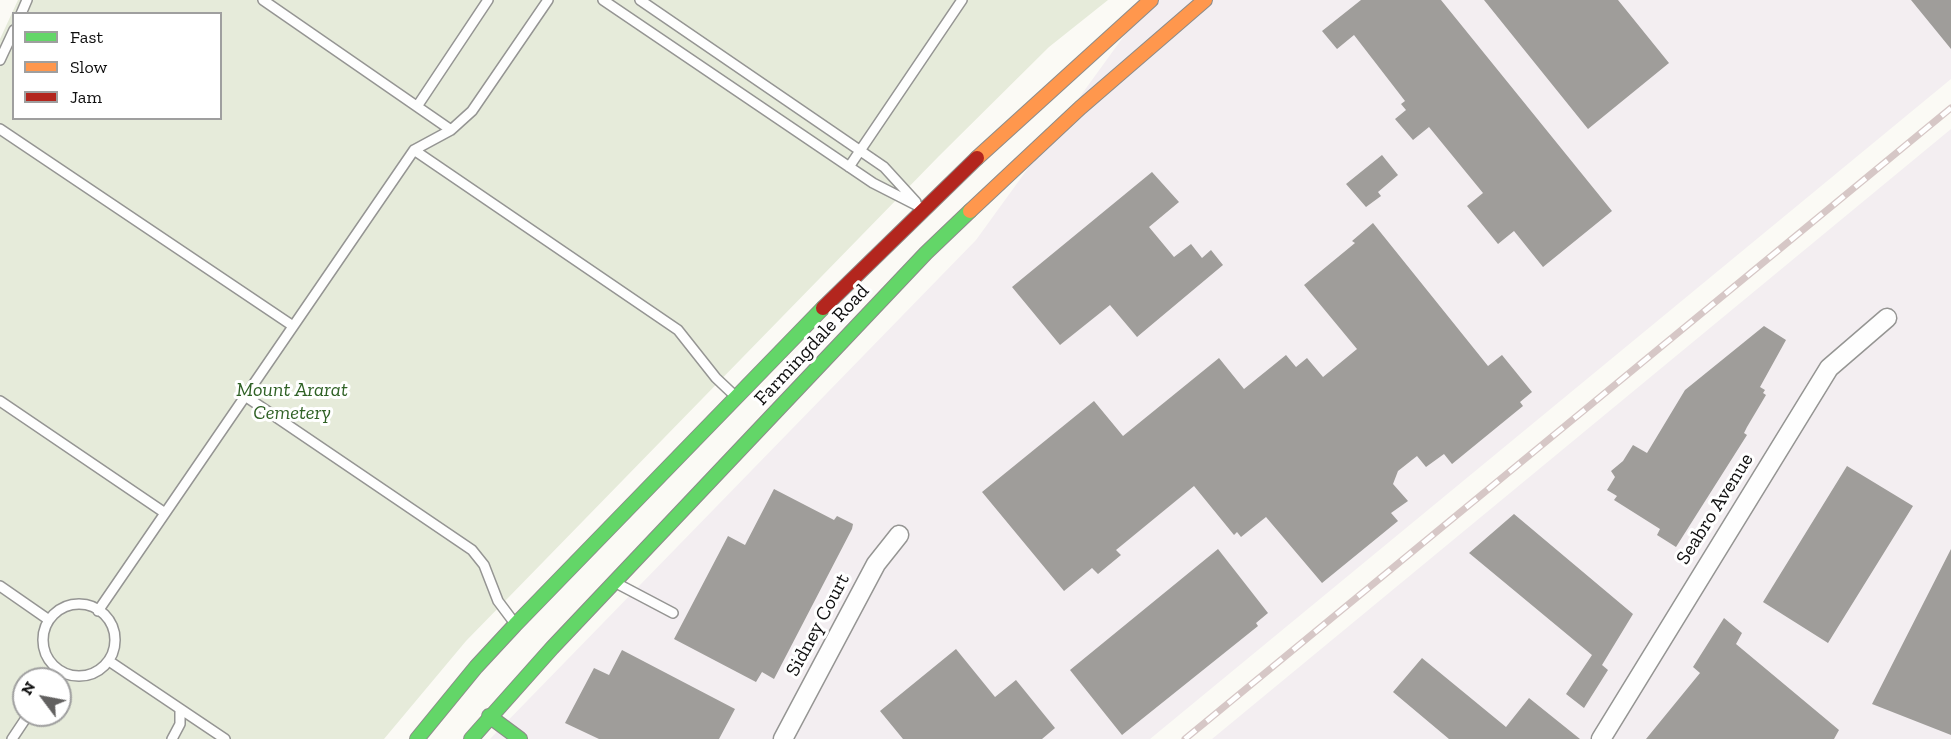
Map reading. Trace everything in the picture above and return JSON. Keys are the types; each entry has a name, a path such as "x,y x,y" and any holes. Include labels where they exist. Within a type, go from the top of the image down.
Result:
{"main road":[{"name":"Farmingdale Road","path":"417,739 476,667 515,625 922,208 1079,62 1151,0"},
{"name":"Farmingdale Road","path":"471,739 489,716 948,231 1088,101 1205,0"},
{"path":"602,557 631,522 656,481"},
{"path":"479,705 489,716 520,739"}],"street":[{"name":"Seabro Avenue","path":"1601,739 1829,368 1887,318"},
{"name":"Sidney Court","path":"783,739 876,564 899,535"}],"lane":[{"path":"263,0 451,130"},
{"path":"417,105 488,0"},
{"path":"98,611 414,150 451,130 479,102 548,0"},
{"path":"603,0 873,183 922,208"},
{"path":"640,0 884,167 922,208"},
{"path":"849,167 962,0"},
{"path":"0,60 12,34"},
{"path":"0,129 293,326"},
{"path":"414,150 678,330 716,378 736,398"},
{"path":"245,396 472,550 484,565 498,601 515,625"},
{"path":"0,401 165,513"},
{"path":"615,583 673,613"},
{"path":"0,586 49,620"},
{"path":"56,667 48,660 42,644 43,632 49,620 59,609 70,605 82,604 98,611 106,618 114,636 114,650 109,662 101,670 89,676 72,675"},
{"path":"109,662 225,739"},
{"path":"172,739 180,724 180,709"}],"shaded area":[{"path":"1150,0 1951,0 1951,79 1150,739 490,739 976,240"},
{"path":"1951,129 1951,739 1212,739"}],"green space":[{"name":"Mount Ararat Cemetery","path":"18,0 1108,0 1049,47 939,156 466,641 384,739 0,739 0,39 12,13 12,120 222,120 222,12 12,12"}],"building":[{"path":"1361,0 1441,0 1612,211 1543,267 1514,231 1498,244 1467,206 1483,193 1429,127 1413,140 1395,119 1406,110 1401,104 1405,101 1354,35 1337,49 1322,31"},
{"path":"1484,0 1618,0 1669,63 1588,129"},
{"path":"1911,0 1951,0 1951,49"},
{"path":"1382,155 1398,175 1378,192 1381,196 1366,207 1346,184"},
{"path":"1152,172 1179,202 1149,227 1174,257 1191,244 1202,258 1211,250 1223,265 1137,337 1110,305 1060,345 1012,287"},
{"path":"1373,223 1488,366 1502,355 1532,392 1520,402 1523,406 1452,464 1444,454 1426,467 1417,456 1398,471 1393,484 1408,501 1391,513 1398,521 1322,583 1266,517 1241,537 1237,532 1234,535 1194,486 1116,550 1121,555 1098,574 1092,568 1064,591 982,492 1094,401 1123,436 1219,358 1244,389 1286,355 1296,367 1307,358 1323,377 1357,349 1304,285 1355,243 1352,241"},
{"path":"1764,326 1786,340 1760,387 1765,390 1763,393 1766,395 1744,433 1747,435 1676,547 1657,535 1660,529 1614,500 1617,496 1607,490 1615,477 1611,471 1623,461 1633,445 1647,453 1685,390"},
{"path":"1847,466 1913,506 1828,643 1763,602"},
{"path":"774,489 834,520 837,516 853,524 774,679 762,672 756,682 674,639 728,536 745,545"},
{"path":"1514,514 1633,614 1602,665 1608,670 1584,708 1566,694 1592,655 1469,553"},
{"path":"1218,549 1268,613 1256,623 1258,626 1122,735 1070,670"},
{"path":"1951,549 1951,735 1872,704"},
{"path":"1724,618 1742,633 1736,644 1839,730 1834,739 1646,739 1700,673 1693,667"},
{"path":"956,649 995,697 1016,680 1055,728 1042,739 903,739 880,711"},
{"path":"622,650 735,709 719,739 599,739 565,723 594,668 609,675"},
{"path":"1422,658 1506,727 1529,698 1580,739 1449,739 1393,692"}],"railway":[{"path":"1185,739 1951,108"}],"traffic: fast":[{"path":"471,739 552,648 926,253 970,211"},
{"path":"417,739 476,667 515,625 823,308"},
{"path":"489,716 520,739"}],"traffic: slow":[{"path":"977,158 1151,0"},
{"path":"970,211 1080,108 1205,0"}],"traffic: jam":[{"path":"823,308 977,158"}]}
